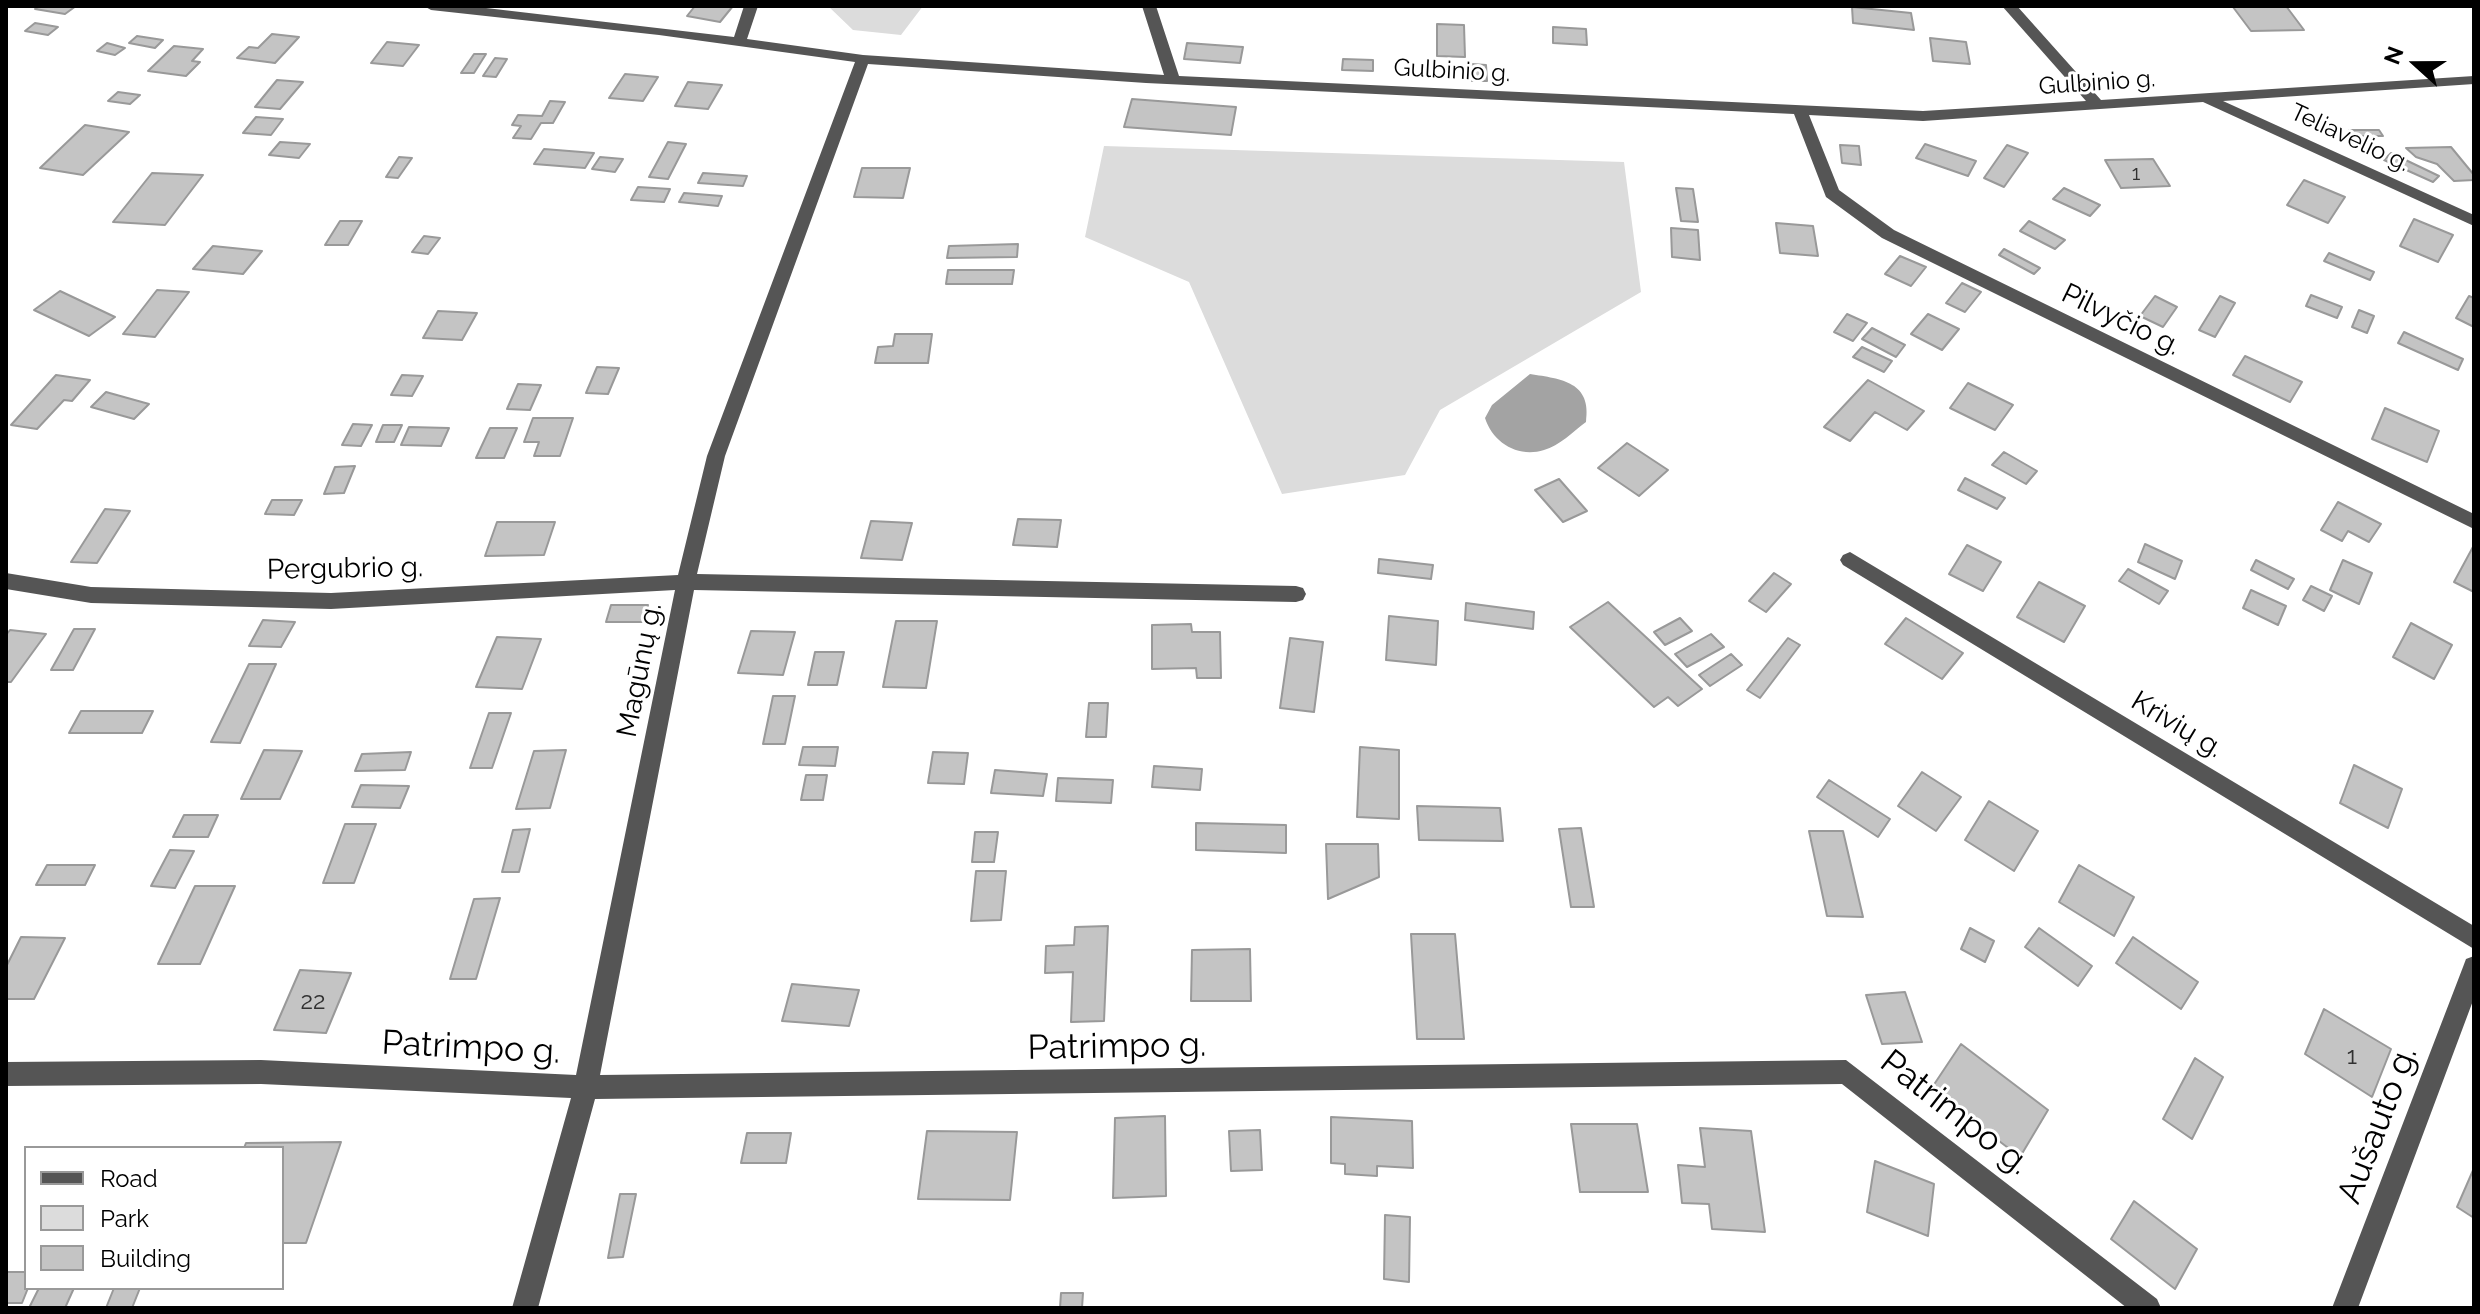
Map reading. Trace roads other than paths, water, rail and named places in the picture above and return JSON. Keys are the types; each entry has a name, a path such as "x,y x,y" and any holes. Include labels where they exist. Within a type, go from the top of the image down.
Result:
{"street":[{"name":"Gulbinio g.","path":"431,6 863,59 1173,80 1923,116 2474,80"},
{"path":"739,42 751,6"},
{"path":"1149,6 1173,80"},
{"path":"2009,6 2098,105"},
{"name":"Magūnų g.","path":"525,1308 586,1087 686,582 716,456 863,59"},
{"name":"Teliavelio g.","path":"2205,98 2474,221"},
{"name":"Pilvyčio g.","path":"1800,110 1832,193 1888,234 2474,522"},
{"name":"Krivių g.","path":"1850,560 2474,938"},
{"name":"Pergubrio g.","path":"6,581 91,595 331,601 686,582 1296,594"},
{"name":"Aušauto g.","path":"2345,1308 2474,967"},
{"name":"Patrimpo g.","path":"6,1074 261,1072 586,1087 1846,1072 2148,1308"}]}
